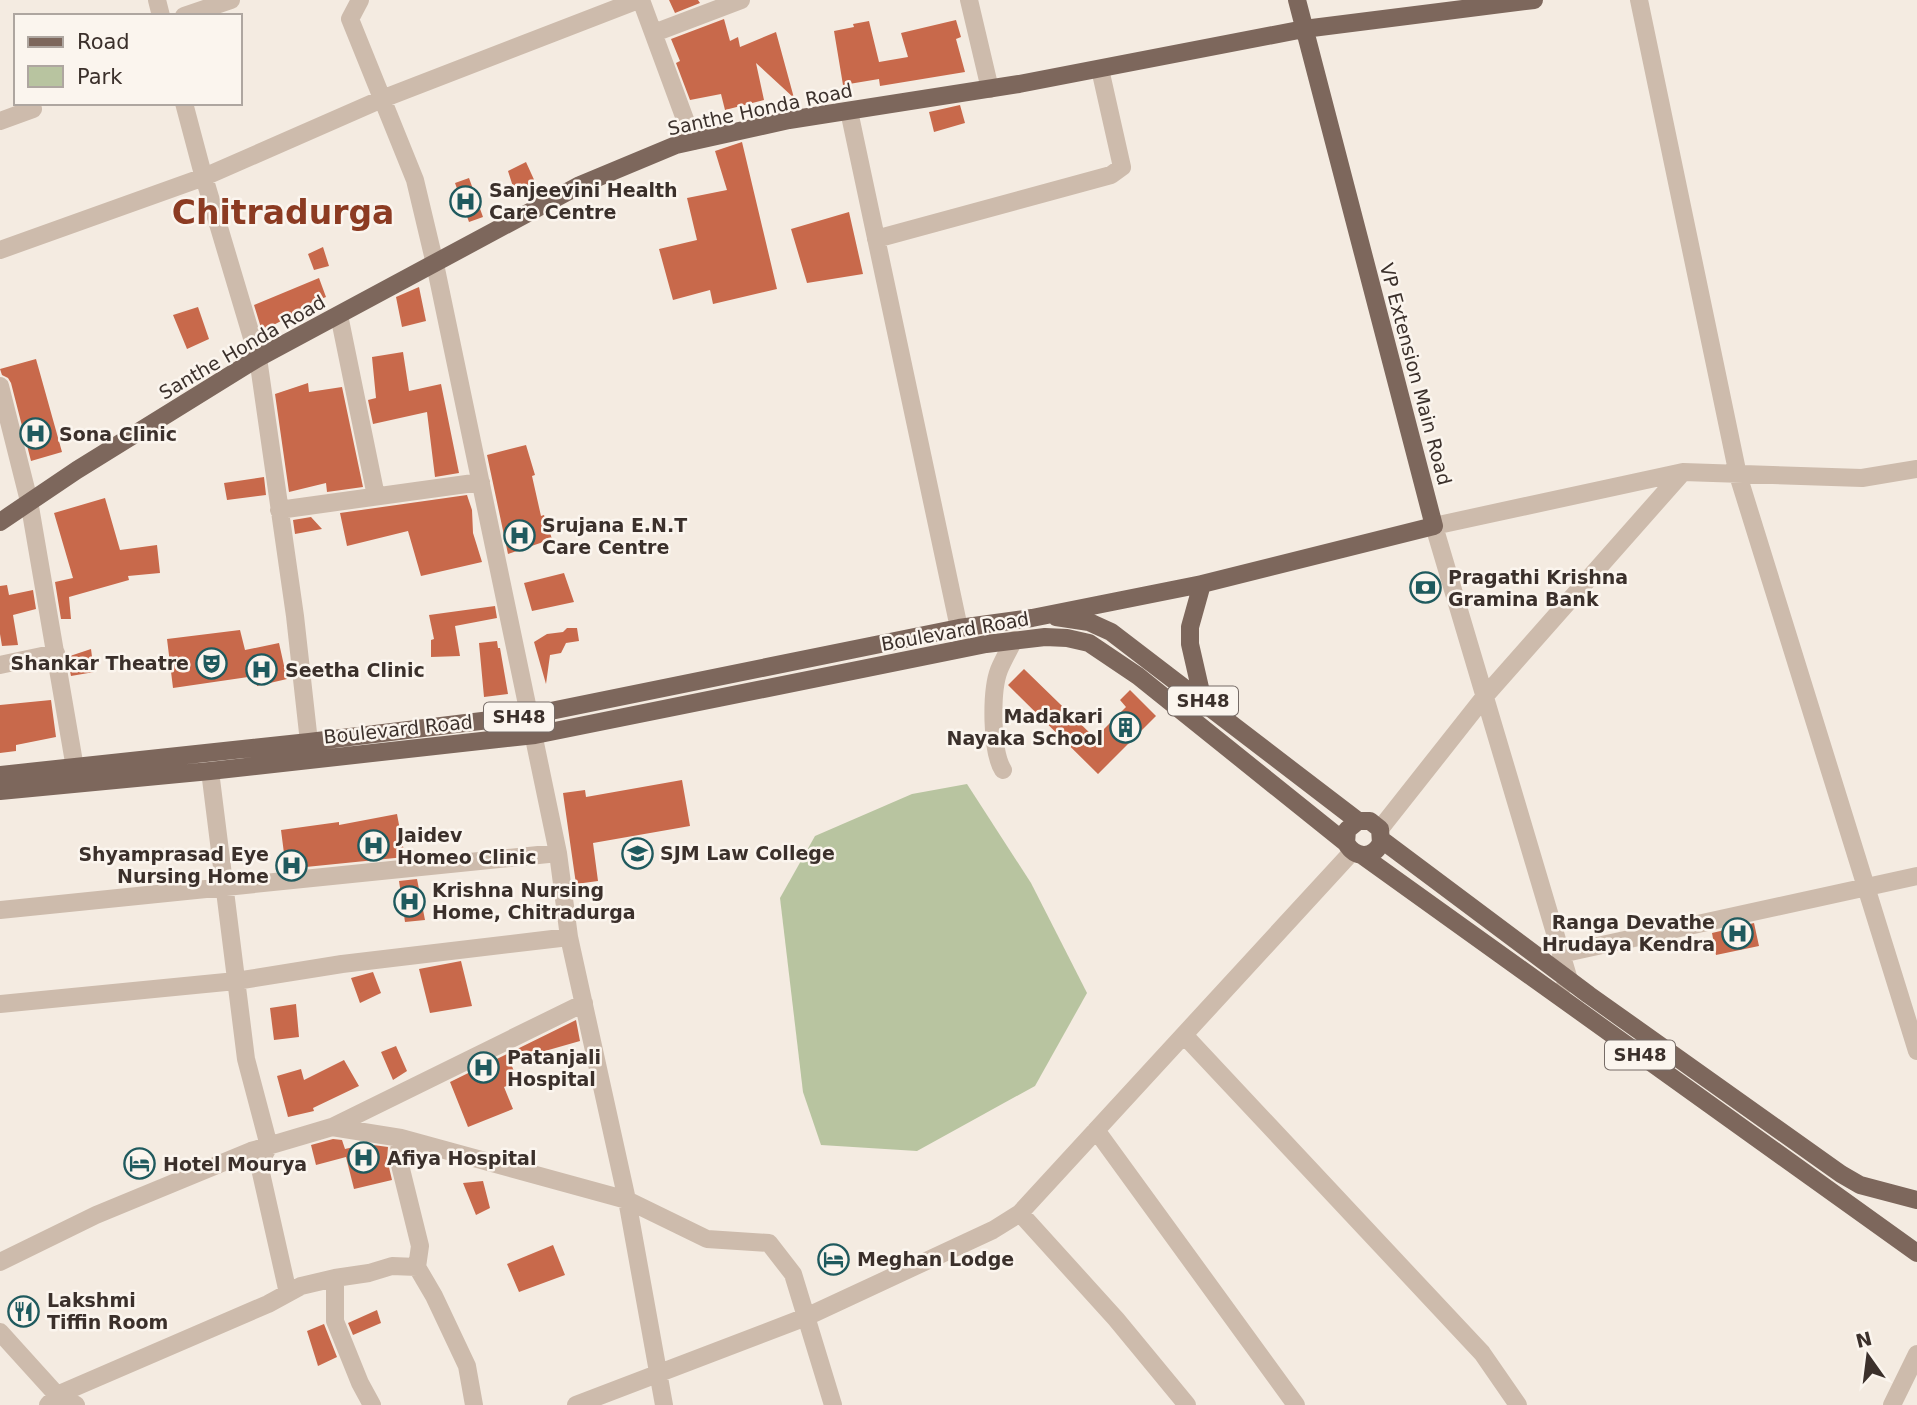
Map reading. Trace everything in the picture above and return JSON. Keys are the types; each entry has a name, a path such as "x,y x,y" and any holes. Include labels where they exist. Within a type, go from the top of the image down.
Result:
{"main road":[{"name":"VP Extension Main Road","path":"1297,0 1434,526"},
{"name":"Santhe Honda Road","path":"0,522 29,501 258,358 580,185 676,145 789,120 990,89 1304,29 1534,0"},
{"path":"1014,640 1025,619 1202,584 1434,526"},
{"path":"1202,584 1189,626 1190,644 1203,701"},
{"name":"SH48","path":"1025,619 1062,617 1088,622 1111,632 1358,821 1370,821 1381,835 1569,980 1841,1174 1860,1185 1917,1200"},
{"name":"Boulevard Road","path":"0,775 531,715 959,628 1025,619"},
{"name":"Boulevard Road","path":"0,791 535,735 1014,640 1067,638 1089,643 1112,657 1354,850"},
{"path":"1358,821 1348,830 1354,850 1373,853 1378,849 1381,835"},
{"name":"SH48","path":"1354,850 1917,1253"},
{"path":"1879,1226 1877,1207 1880,1201 1897,1194"}],"street":[{"path":"190,14 231,0"},
{"path":"360,0 350,19 415,180 435,264 531,715 558,853 569,937 627,1200 664,1405"},
{"path":"0,250 204,177 382,99 640,0 693,141"},
{"path":"654,33 741,0"},
{"path":"968,0 990,89"},
{"path":"1639,0 1738,475 1917,1051"},
{"path":"876,239 1111,176 1122,167 1100,69"},
{"path":"185,105 258,358 295,616 309,742"},
{"path":"0,121 33,109"},
{"path":"849,111 959,628"},
{"path":"339,315 376,496"},
{"path":"0,386 29,501 75,768"},
{"path":"1557,996 1569,980 1434,526 1682,472 1862,478 1917,469"},
{"path":"1381,835 1485,696 1682,472"},
{"path":"279,510 481,482"},
{"path":"1003,770 998,762 993,708 998,672 1014,640"},
{"path":"0,665 56,653"},
{"path":"210,771 246,1059 269,1146 260,1164 288,1293"},
{"path":"576,1405 806,1317 993,1230 1020,1213 1354,850"},
{"path":"0,910 558,853"},
{"path":"1561,954 1917,876"},
{"path":"0,1004 236,981 342,964 569,937"},
{"path":"0,1262 96,1215 269,1146 332,1127 584,1003"},
{"path":"1184,1035 1482,1353 1518,1405"},
{"path":"332,1127 401,1138 627,1200 707,1239 769,1244 793,1274 833,1405"},
{"path":"1096,1130 1296,1405"},
{"path":"401,1138 398,1157 420,1246 416,1267 434,1296 467,1366 474,1405"},
{"path":"1020,1213 1116,1319 1187,1405"},
{"path":"53,1400 268,1304 301,1286 391,1266 416,1267"},
{"path":"335,1278 335,1321 360,1383 372,1405"},
{"path":"0,1332 53,1400 76,1405"},
{"path":"1892,1405 1917,1354"}],"green space":[{"path":"967,784 1031,883 1087,993 1035,1086 917,1151 821,1145 803,1092 780,898 815,836 912,794"}],"building":[{"path":"669,0 698,0 700,3 675,13"},
{"path":"724,19 730,41 738,37 740,47 776,32 794,98 756,63 764,100 725,110 721,94 690,100 676,63 680,61 671,39"},
{"path":"956,20 961,37 956,39 965,72 880,86 879,79 843,85 834,31 869,21 879,62 908,57 901,33"},
{"path":"960,105 965,123 934,132 929,112"},
{"path":"742,142 777,289 713,304 710,290 673,300 659,249 697,240 687,198 727,190 715,151"},
{"path":"526,162 536,184 515,193 508,171"},
{"path":"469,178 483,217 469,222 455,183"},
{"path":"849,212 863,274 807,283 791,229"},
{"path":"323,247 329,266 314,270 308,254"},
{"path":"319,278 326,297 301,307 302,310 262,331 254,305"},
{"path":"419,287 426,321 402,327 396,297"},
{"path":"198,307 209,339 187,349 173,315"},
{"path":"403,352 409,391 441,384 459,473 435,477 427,412 373,424 368,400 376,398 372,357"},
{"path":"36,359 62,452 31,461 11,383 2,375 0,369"},
{"path":"308,383 309,392 342,387 363,487 327,492 326,483 289,492 275,394"},
{"path":"526,445 535,475 532,476 541,516 544,515 552,539 508,554 487,455"},
{"path":"264,477 266,495 227,500 224,483"},
{"path":"467,495 472,510 473,533 482,562 421,576 408,531 347,546 340,513"},
{"path":"105,498 120,550 157,545 160,573 128,576 129,580 69,597 71,619 61,619 55,582 73,578 54,513"},
{"path":"311,517 322,529 295,534 293,520"},
{"path":"564,573 574,602 532,611 524,583"},
{"path":"7,585 9,595 33,590 36,609 13,615 18,645 2,646 0,586"},
{"path":"495,606 497,618 455,626 460,656 431,657 431,640 434,639 429,615"},
{"path":"567,628 577,628 579,641 566,643 561,653 550,655 546,684 534,642 547,634 563,632"},
{"path":"240,630 245,650 279,643 287,679 257,686 255,676 173,688 167,639"},
{"path":"497,641 508,694 484,697 479,643"},
{"path":"91,649 94,672 71,676 67,657"},
{"name":"Madakari Nayaka School","path":"1024,669 1095,738 1126,707 1120,700 1130,690 1156,716 1098,774 1008,685"},
{"path":"51,700 56,737 16,745 16,751 0,753 0,705"},
{"path":"682,780 690,826 593,843 598,881 576,884 563,793 585,790 586,797"},
{"path":"397,814 405,857 286,869 281,830 339,822 339,825"},
{"path":"417,879 425,920 405,922 399,881"},
{"path":"1754,923 1759,946 1716,955 1712,933"},
{"path":"461,961 472,1006 430,1013 419,969"},
{"path":"373,972 381,993 360,1003 351,978"},
{"path":"296,1004 299,1037 274,1040 270,1008"},
{"path":"576,1020 580,1041 510,1061 518,1082 504,1087 513,1109 468,1127 450,1082"},
{"path":"396,1046 407,1071 393,1080 381,1052"},
{"path":"344,1060 359,1086 313,1108 314,1111 288,1117 277,1076 301,1069 304,1080"},
{"path":"333,1139 342,1140 345,1149 366,1144 388,1147 387,1159 392,1180 354,1189 346,1157 316,1165 311,1145"},
{"path":"483,1181 490,1208 476,1215 463,1183"},
{"path":"553,1245 565,1275 519,1292 507,1264"},
{"path":"377,1310 381,1323 353,1335 348,1323"},
{"path":"324,1324 337,1357 318,1366 307,1331"}],"place":[{"name":"Sanjeevini Health Care Centre","path":"466,201"},
{"name":"Sona Clinic","path":"36,434"},
{"name":"Srujana E.N.T Care Centre","path":"519,536"},
{"name":"Pragathi Krishna Gramina Bank","path":"1425,588"},
{"name":"Shankar Theatre","path":"212,663"},
{"name":"Seetha Clinic","path":"262,670"},
{"name":"Madakari Nayaka School","path":"1126,727"},
{"name":"Jaidev Homeo Clinic","path":"374,846"},
{"name":"SJM Law College","path":"637,853"},
{"name":"Shyamprasad Eye Nursing Home","path":"292,865"},
{"name":"Krishna Nursing Home, Chitradurga","path":"409,901"},
{"name":"Ranga Devathe Hrudaya Kendra","path":"1738,933"},
{"name":"Patanjali Hospital","path":"484,1068"},
{"name":"Afiya Hospital","path":"364,1158"},
{"name":"Hotel Mourya","path":"140,1164"},
{"name":"Meghan Lodge","path":"834,1259"},
{"name":"Lakshmi Tiffin Room","path":"24,1311"}],"district":[{"name":"Chitradurga","path":"283,212"}]}
